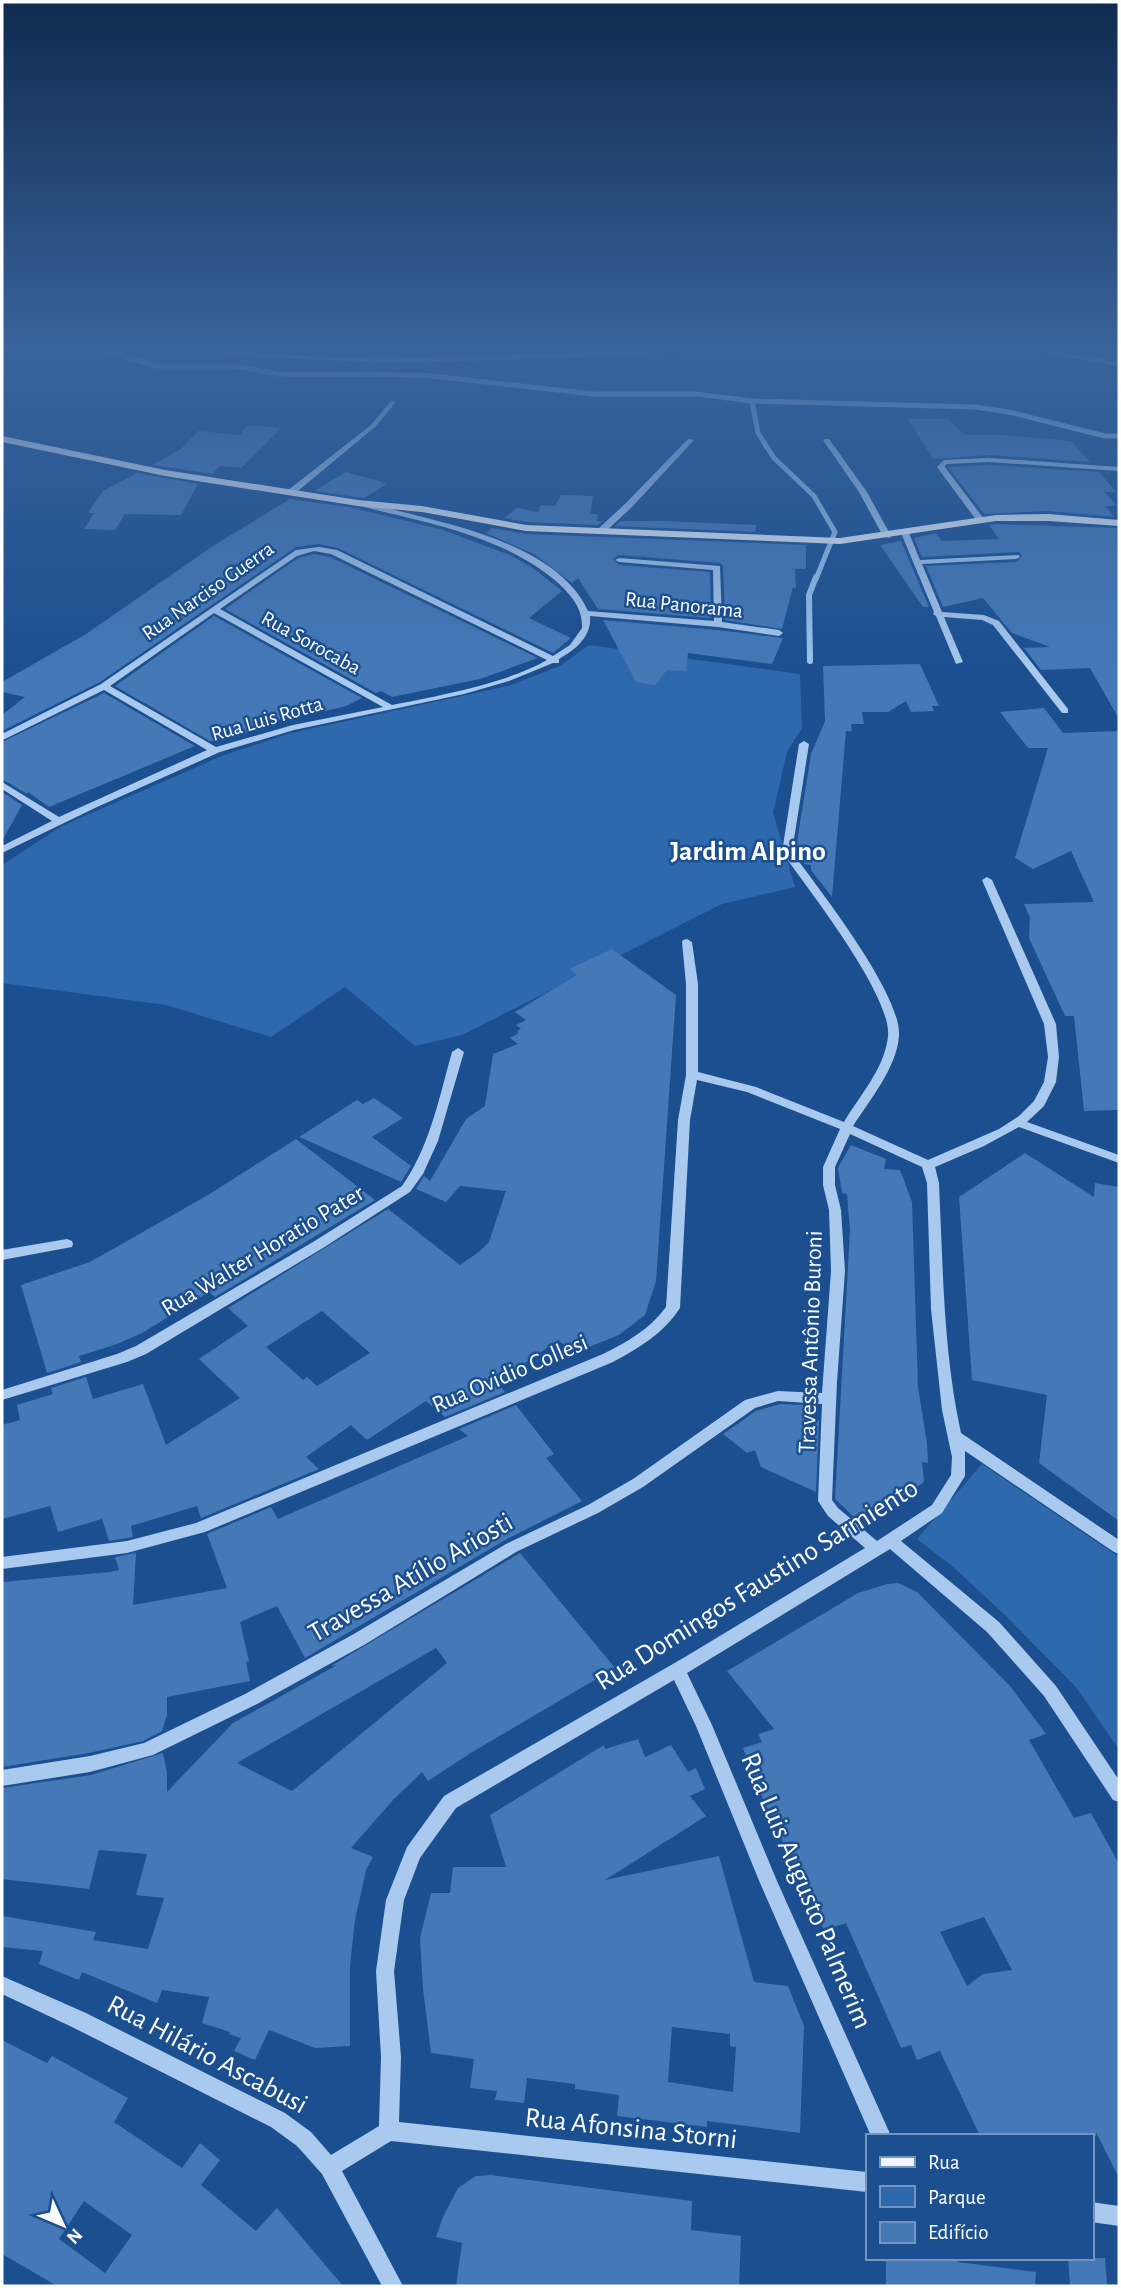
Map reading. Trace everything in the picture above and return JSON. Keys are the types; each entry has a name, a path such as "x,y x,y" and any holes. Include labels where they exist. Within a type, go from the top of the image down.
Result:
{"main road":[{"path":"87,457 165,473 358,503 422,509 526,528 865,540 980,519 1119,523"}],"street":[{"path":"290,493 335,457"},
{"path":"601,531 674,457"},
{"path":"839,457 863,492 887,536"},
{"path":"980,519 941,467 944,462 989,460 1119,469"},
{"path":"358,503 465,530 505,545 553,573 575,595 586,612 586,630 580,641 556,661"},
{"path":"905,533 959,662"},
{"name":"Rua Narciso Guerra","path":"2,737 104,686 296,553 323,548 556,661"},
{"path":"918,562 1016,556"},
{"path":"620,560 717,568 718,624"},
{"name":"Rua Sorocaba","path":"215,610 390,707"},
{"name":"Rua Panorama","path":"586,612 718,624 779,633"},
{"path":"937,614 984,618 996,623 1065,711"},
{"name":"Rua Luis Rotta","path":"2,850 57,820 215,751 296,726 500,682 556,661"},
{"path":"104,686 215,751"},
{"name":"Travessa Antônio Buroni","path":"804,744 787,852 852,942 887,1006 894,1034 888,1061 846,1128 829,1167 829,1185 835,1210 838,1271 825,1501 833,1512 883,1544"},
{"path":"2,785 57,820"},
{"path":"692,1075 728,1081 846,1128 928,1165 1021,1124 1041,1104 1052,1077 1054,1043 1050,1024 987,880"},
{"name":"Rua Ovidio Collesi","path":"2,1563 110,1552 161,1541 200,1528 608,1358 634,1345 663,1323 673,1308 684,1120 692,1075 692,984 687,942"},
{"name":"Rua Walter Horatio Pater","path":"2,1395 141,1350 318,1245 406,1189 429,1148 458,1052"},
{"path":"1021,1124 1119,1159"},
{"name":"Rua Domingos Faustino Sarmiento","path":"389,2131 391,2057 385,1971 395,1900 413,1853 450,1802 677,1670 883,1544 937,1509 958,1476 956,1437 949,1410 937,1309 933,1183 928,1165"},
{"path":"2,1255 66,1244"},
{"name":"Travessa Atílio Ariosti","path":"2,1778 90,1764 147,1750 251,1699 358,1640 511,1548 593,1509 638,1483 750,1404 778,1396 830,1399"},
{"path":"956,1437 1119,1548"},
{"path":"883,1544 993,1627 1050,1691 1119,1794"},
{"name":"Rua Luis Augusto Palmerim","path":"677,1670 704,1724 769,1883 880,2134"},
{"name":"Rua Hilário Ascabusi","path":"2,1985 79,2020 278,2120 304,2139 329,2167 393,2286"},
{"path":"329,2167 389,2131"},
{"name":"Rua Afonsina Storni","path":"389,2131 866,2182"},
{"path":"1093,2212 1119,2216"}],"green space":[{"path":"589,645 800,674 802,728 787,752 773,813 795,887 722,904 462,1035 415,1046 345,987 271,1037 166,1005 2,983 2,865 62,826 224,755 291,733 508,686 560,666"},
{"path":"982,1464 1119,1557 1119,1749 1075,1686 1005,1615 952,1566 917,1539"}],"building":[{"path":"167,457 252,457 241,468 220,466 212,474 152,465"},
{"path":"932,457 964,457 933,459"},
{"path":"1015,457 1085,457 1090,462"},
{"path":"989,465 1099,472 1116,492 1105,492 1116,505 1105,507 1115,517 1049,511 984,514 948,467"},
{"path":"346,472 387,484 364,498 314,491"},
{"path":"137,473 198,484 181,515 125,514 115,530 84,529 94,513 88,513 103,491"},
{"path":"561,495 593,496 590,514 598,514 597,521 603,521 598,525 526,522 504,518 517,508 538,512 541,505 555,506"},
{"path":"290,499 349,507 440,529 510,555 533,568 562,591 529,618 571,638 553,653 338,548 319,544 296,547 100,682 2,731 2,715 25,697 2,692 2,682 86,634 213,546"},
{"path":"621,521 756,525 755,532 615,526"},
{"path":"989,525 1119,528 1119,719 1090,668 1041,670 1024,648 1050,647 1012,633 983,598 943,607 926,566 1016,562 1022,556 1019,552 922,557 914,538 936,533 942,541 999,539"},
{"path":"492,528 526,534 806,545 806,569 795,569 796,588 793,587 782,629 725,620 723,566 720,563 619,555 613,559 619,565 710,572 711,618 598,609 578,578 572,583 534,554 486,533"},
{"path":"901,541 929,607 923,607 880,545"},
{"path":"314,554 330,557 538,658 480,679 392,697 381,691 376,693 225,609 298,558"},
{"path":"214,616 362,698 346,706 289,720 286,717 217,742 210,741 115,686"},
{"path":"603,620 783,638 772,664 688,653 686,671 667,670 655,685 636,682"},
{"path":"920,664 939,706 932,706 934,711 911,712 906,701 888,712 862,712 864,724 851,724 852,731 846,731 832,897 811,870 811,865 804,864 804,853 797,852 811,754 825,721 823,666"},
{"path":"104,693 195,746 49,807 28,792 27,794 2,779 2,742"},
{"path":"1044,708 1063,733 1119,731 1119,1110 1084,1111 1074,1016 1065,1016 1029,938 1030,918 1024,904 1094,902 1071,851 1033,869 1015,858 1048,748 1028,748 1000,712"},
{"path":"2,792 22,805 2,841"},
{"path":"612,949 676,995 656,1281 645,1315 619,1335 574,1353 558,1340 521,1366 528,1372 499,1384 505,1392 445,1417 426,1401 367,1440 351,1425 306,1457 319,1469 201,1518 197,1506 131,1526 133,1537 109,1541 102,1519 58,1532 50,1506 2,1519 2,1425 20,1420 17,1405 53,1394 51,1388 86,1377 93,1399 143,1384 166,1445 240,1398 199,1359 248,1326 228,1308 388,1209 460,1265 480,1251 489,1242 506,1191 460,1186 446,1202 416,1189 424,1176 430,1181 466,1119 485,1106 493,1054 518,1044 510,1038 521,1029 516,1025 526,1020 515,1012 577,975 569,969","holes":["322,1311 370,1353 317,1386 307,1377 303,1380 266,1347"]},
{"path":"374,1098 403,1118 372,1137 411,1166 401,1182 299,1137 357,1100 363,1104"},
{"path":"296,1139 375,1200 215,1297 209,1292 142,1333 79,1356 81,1362 47,1373 21,1285 90,1262 208,1195"},
{"path":"851,1145 886,1159 884,1169 900,1170 912,1202 918,1387 927,1443 928,1463 922,1462 924,1482 873,1522 860,1512 854,1517 835,1499 850,1230 847,1194 842,1193 838,1168"},
{"path":"1025,1153 1094,1197 1095,1183 1119,1187 1119,1521 1039,1463 1047,1395 972,1380 959,1197"},
{"path":"780,1404 804,1405 819,1421 816,1492 761,1467 755,1450 747,1453 723,1434 756,1411"},
{"path":"516,1405 554,1454 546,1458 582,1501 507,1539 305,1658 277,1606 240,1622 249,1661 246,1662 250,1681 167,1697 167,1715 162,1731 143,1741 2,1767 2,1582 110,1572 119,1570 115,1557 136,1553 133,1605 227,1588 207,1534 271,1507 278,1519 468,1436 459,1429"},
{"path":"520,1553 615,1668 428,1781 422,1772 351,1848 373,1857 366,1870 355,1920 350,1966 350,2046 315,2048 269,2030 255,2060 234,2051 241,2038 202,2023 209,1997 162,1990 157,2003 82,1972 79,1980 39,1964 43,1951 2,1947 2,1916 96,1932 93,1940 148,1949 164,1898 136,1895 147,1854 99,1850 89,1889 2,1879 2,1788 91,1775 163,1753 167,1792 233,1723 337,1665 331,1666","holes":["436,1648 447,1663 292,1791 237,1763"]},
{"path":"898,1583 917,1592 1010,1686 1046,1734 1029,1740 1074,1818 1091,1813 1119,1864 1119,2178 1096,2132 1096,2136 979,2134 940,2051 917,2060 911,2045 901,2048 846,1923 824,1930 756,1784 743,1748 762,1742 758,1734 774,1729 727,1671 858,1593","holes":["984,1917 1012,1970 983,1974 967,1986 940,1932"]},
{"path":"638,1739 645,1757 671,1745 688,1772 696,1768 705,1789 690,1796 706,1816 605,1880 719,1856 754,1982 788,1986 804,2026 800,2133 707,2121 707,2127 617,2116 619,2095 575,2089 575,2084 527,2078 524,2103 495,2100 497,2091 470,2088 474,2059 431,2053 420,1938 431,1893 450,1893 453,1867 506,1867 490,1815 604,1745 605,1749","holes":["672,2027 730,2034 730,2046 736,2047 733,2092 668,2082"]},
{"path":"2,2040 47,2063 52,2056 128,2098 114,2122 182,2168 200,2143 220,2160 201,2185 256,2231 277,2208 343,2286 57,2286 2,2254","holes":["84,2201 132,2235 105,2273 59,2239"]},
{"path":"491,2175 692,2201 691,2230 741,2236 739,2286 456,2286 462,2243 436,2237 458,2188 476,2176"},
{"path":"1105,2258 1107,2286 1070,2286 1068,2260"},
{"path":"886,2260 958,2260 1036,2272 1035,2286 886,2286"}],"waterway":[{"path":"773,457 814,496 835,532 816,579"},
{"path":"810,661 809,595 816,577"}],"district":[{"name":"Jardim Alpino","path":"748,852"}]}
